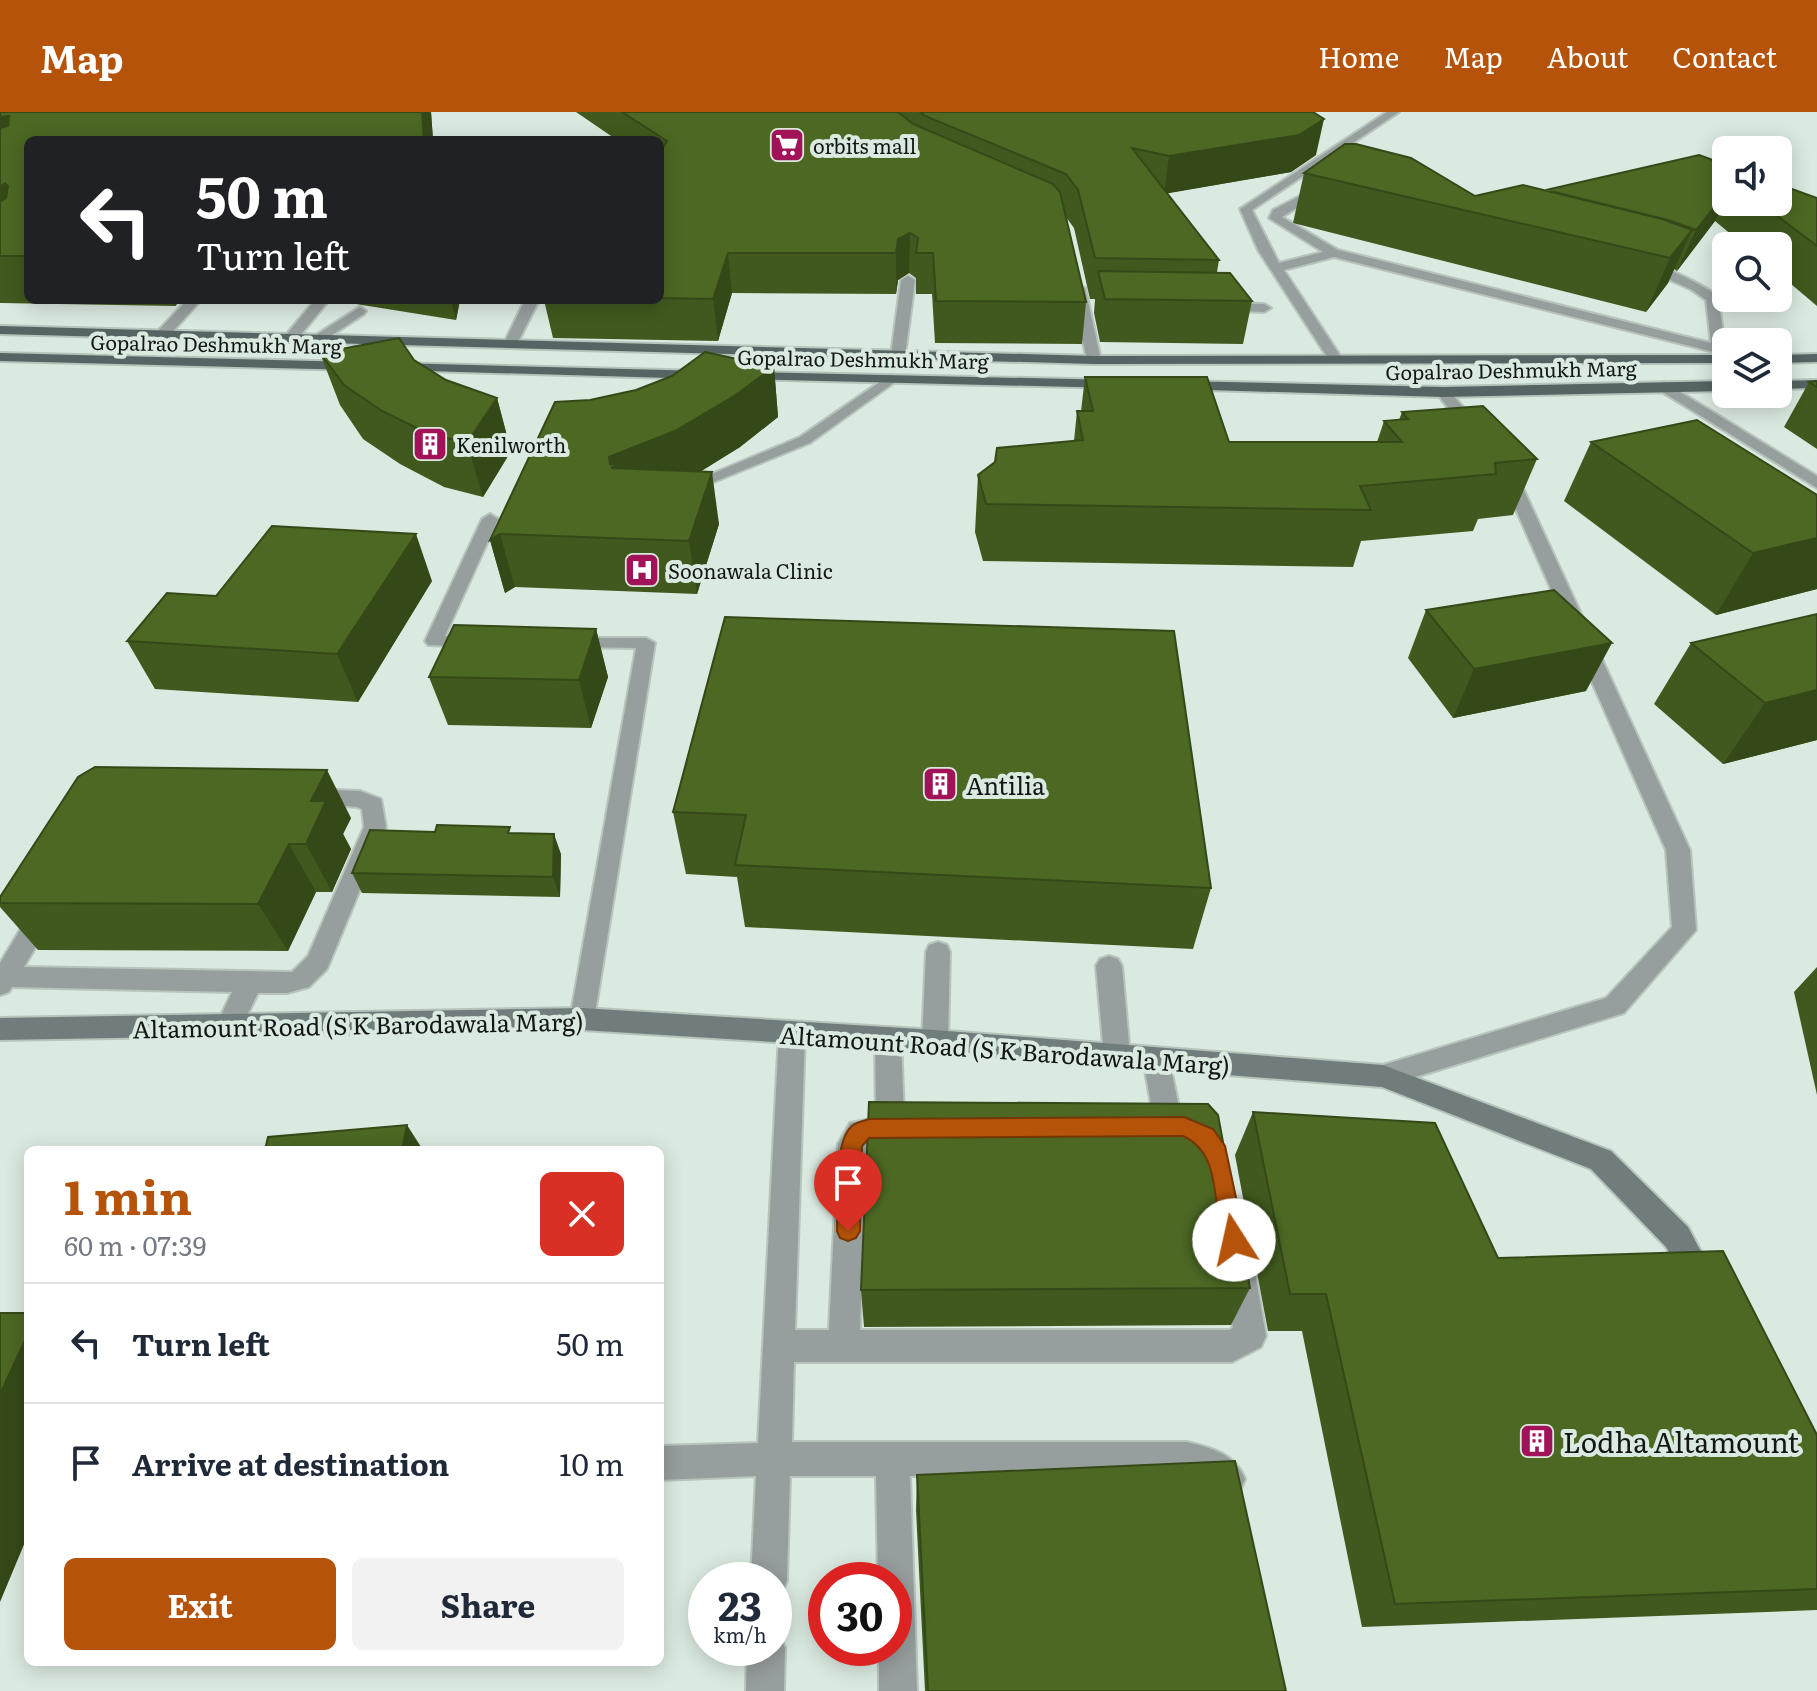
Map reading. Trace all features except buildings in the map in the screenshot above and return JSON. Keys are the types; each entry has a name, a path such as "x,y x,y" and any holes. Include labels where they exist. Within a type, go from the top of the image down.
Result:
{"main road":[{"name":"Gopalrao Deshmukh Marg","path":"0,330 1094,360 1336,360 1712,353"},
{"name":"Gopalrao Deshmukh Marg","path":"0,357 1127,385"},
{"path":"1792,359 1817,358"},
{"path":"1792,385 1817,384"},
{"name":"Gopalrao Deshmukh Marg","path":"1159,385 1443,392 1712,386"}],"street":[{"path":"1336,360 1276,268 1246,209 1394,112"},
{"path":"1344,187 1317,188 1277,213 1275,218 1334,253 1712,350"},
{"path":"1276,268 1334,253"},
{"path":"1630,262 1675,276 1697,287 1713,299 1719,328"},
{"path":"1075,275 1088,306 1094,360"},
{"path":"898,355 908,280"},
{"path":"162,335 190,304"},
{"path":"290,339 319,304"},
{"path":"510,345 530,304"},
{"path":"1201,307 1264,308"},
{"path":"1664,387 1817,483"},
{"path":"1383,1076 1615,1006 1684,930 1678,850 1672,836 1507,471 1443,392"},
{"path":"2,981 287,983 300,980 318,962 375,827 373,805 360,799 284,796"},
{"path":"2,981 54,897"},
{"path":"935,1041 938,952"},
{"path":"1109,966 1117,1055"},
{"path":"230,1024 250,982"},
{"name":"Altamount Road (S K Barodawala Marg)","path":"0,1029 582,1019 935,1041 1383,1076 1601,1160 1677,1237 1716,1306"},
{"path":"770,1562 792,1033"},
{"path":"888,1038 890,1128"},
{"path":"1138,1127 1182,1128 1156,1059"},
{"path":"844,1346 852,1144 860,1132 921,1128"},
{"path":"779,1346 1232,1346 1250,1336 1234,1240"},
{"path":"664,1463 774,1459 1187,1459 1210,1464 1227,1478 1236,1493 1239,1508"},
{"path":"893,1459 898,1691"},
{"path":"765,1691 766,1666"}],"lane":[{"path":"315,340 360,311"},
{"path":"673,493 805,440 890,379"},
{"path":"490,519 434,641 495,642"},
{"path":"555,643 646,643 582,1019"}],"place":[{"name":"orbits mall","path":"787,145"},
{"name":"Kenilworth","path":"430,444"},
{"name":"Soonawala Clinic","path":"642,570"},
{"name":"Antilia","path":"940,784"},
{"name":"Lodha Altamount","path":"1537,1441"}],"route":[{"path":"848,1231 852,1144 854,1137 869,1129 1184,1127 1205,1136 1218,1153 1234,1240"}]}
